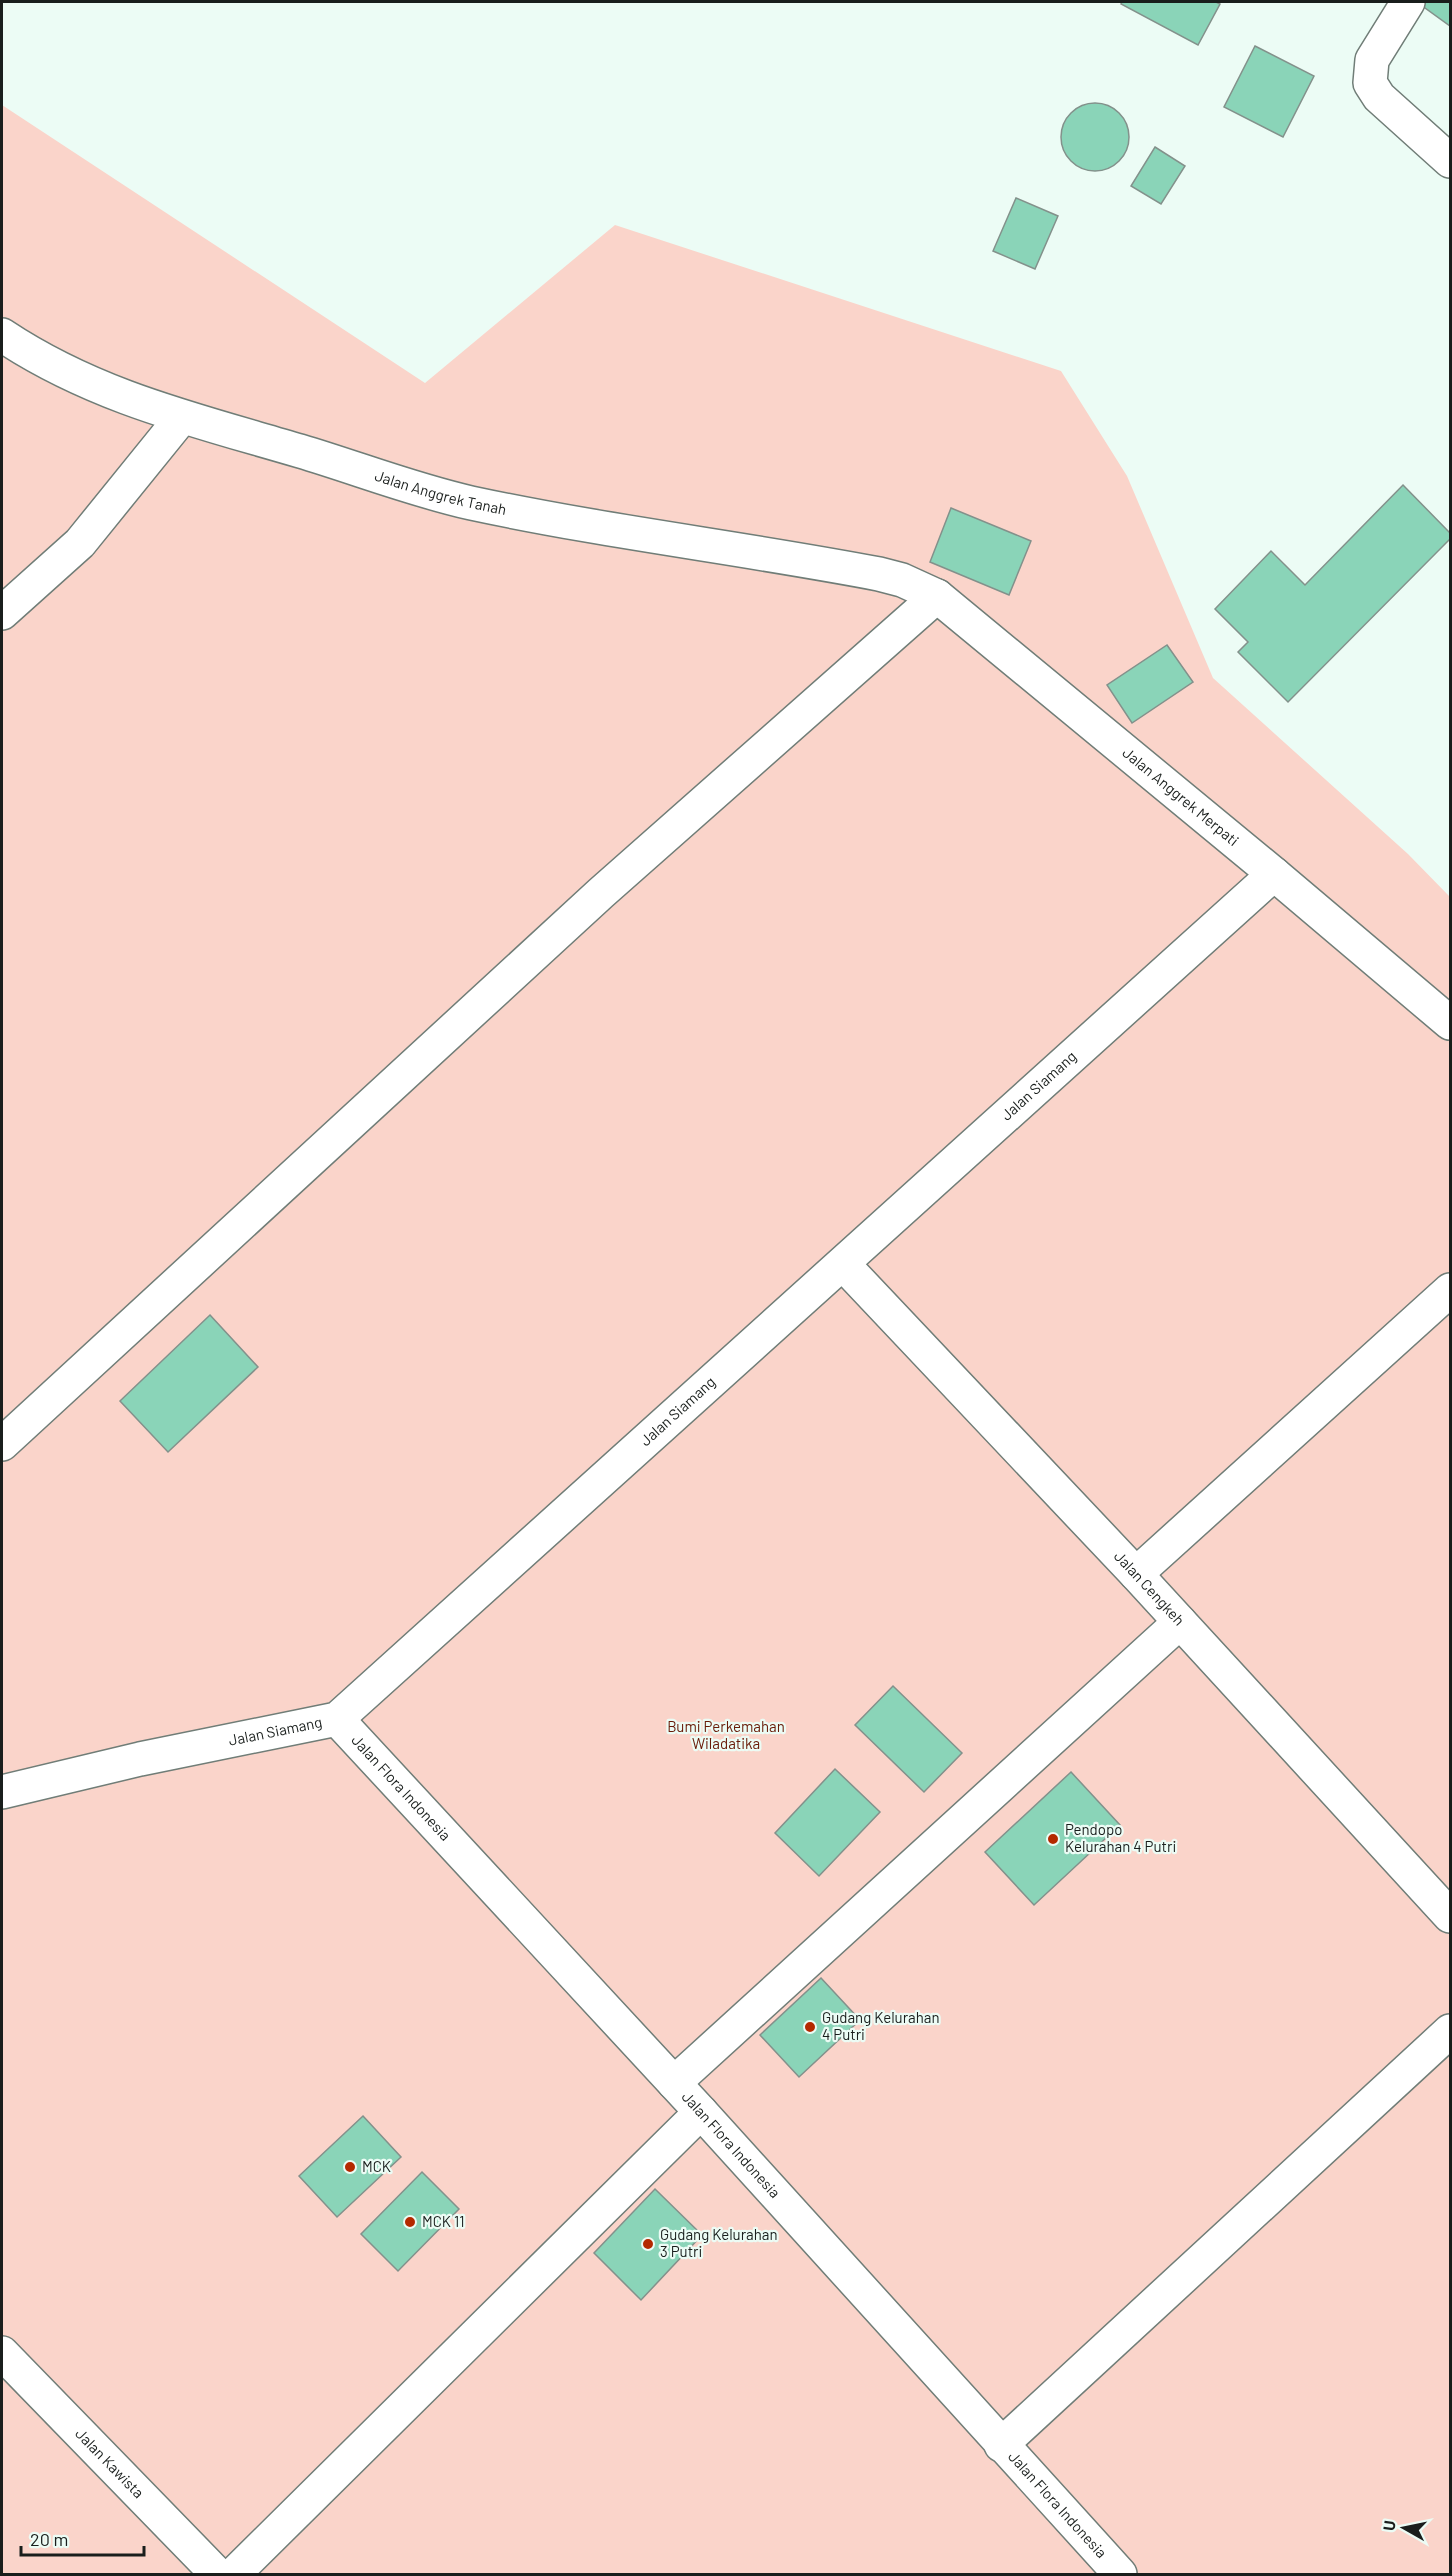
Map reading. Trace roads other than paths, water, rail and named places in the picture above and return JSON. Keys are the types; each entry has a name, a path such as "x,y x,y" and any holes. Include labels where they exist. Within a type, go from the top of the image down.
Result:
{"street":[{"path":"1408,2 1372,60 1370,82 1379,97 1450,161"},
{"name":"Jalan Anggrek Tanah","path":"2,335 29,353 89,384 182,417 469,502 620,532 859,570 902,580"},
{"path":"2,613 80,543 182,417"},
{"name":"Jalan Anggrek Merpati","path":"902,580 937,596 1274,874 1450,1023"},
{"path":"2,1444 601,893 937,596"},
{"name":"Jalan Siamang","path":"2,1792 140,1759 337,1719 1274,874"},
{"name":"Jalan Cengkeh","path":"843,1264 1136,1574 1450,1916"},
{"path":"1136,1574 1450,1290"},
{"path":"674,2083 1180,1622"},
{"name":"Jalan Flora Indonesia","path":"337,1719 701,2112 1120,2574"},
{"path":"1001,2445 1450,2031"},
{"path":"234,2574 701,2112"},
{"name":"Jalan Kawista","path":"2,2353 217,2574"}],"place":[{"name":"Pendopo Kelurahan 4 Putri","path":"1053,1839"},
{"name":"Gudang Kelurahan 4 Putri","path":"810,2027"},
{"name":"MCK","path":"350,2167"},
{"name":"MCK 11","path":"410,2222"},
{"name":"Gudang Kelurahan 3 Putri","path":"648,2244"}],"park label":[{"name":"Bumi Perkemahan Wiladatika","path":"726,1736"}]}
